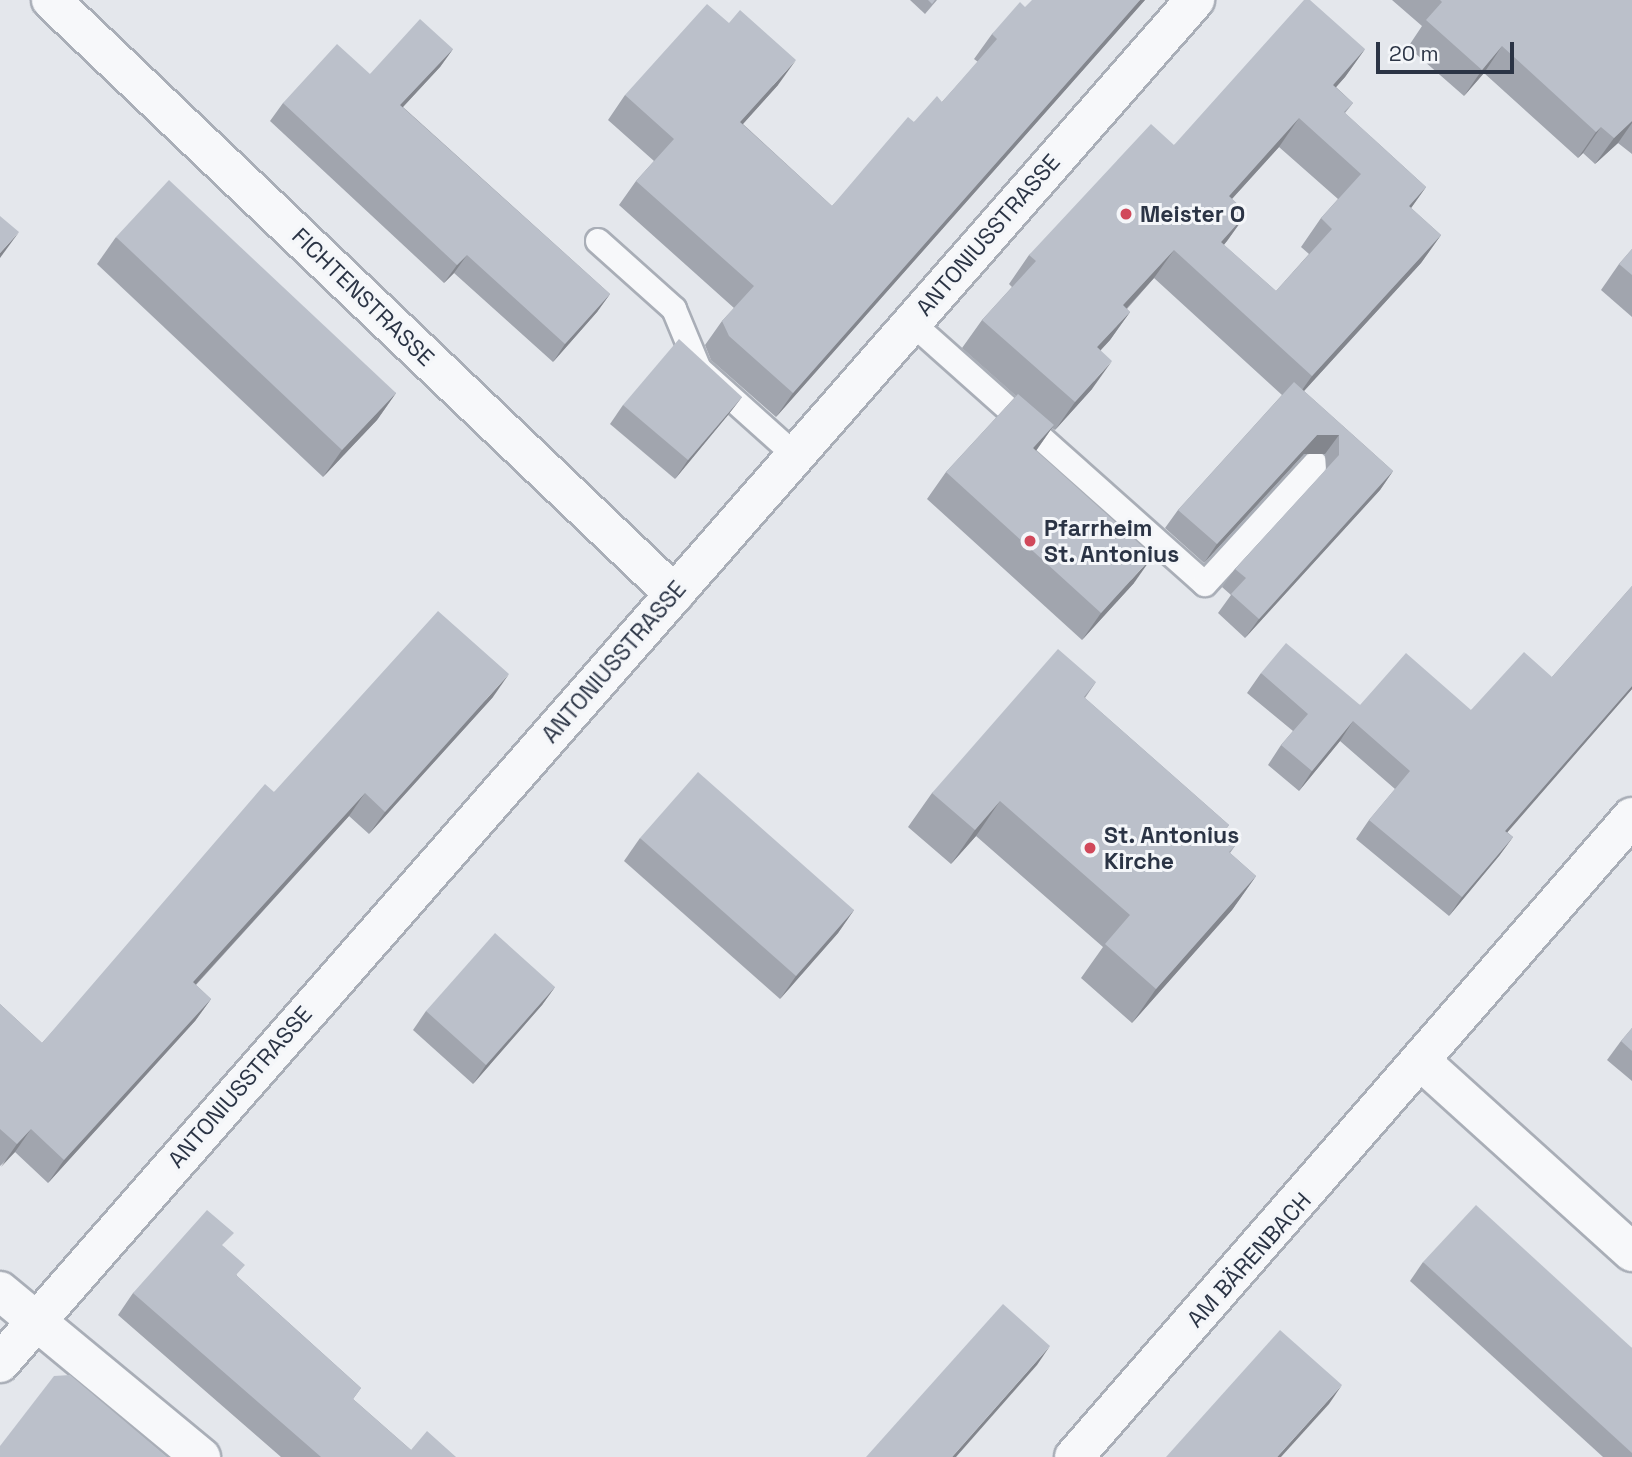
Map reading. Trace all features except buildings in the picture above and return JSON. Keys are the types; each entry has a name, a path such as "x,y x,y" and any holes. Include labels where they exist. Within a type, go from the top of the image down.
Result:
{"street":[{"name":"FICHTENSTRASSE","path":"51,0 674,594"},
{"name":"ANTONIUSSTRASSE","path":"0,1363 1195,0"},
{"name":"AM BÄRENBACH","path":"1074,1457 1423,1063 1632,817"},
{"path":"1423,1063 1632,1252"},
{"path":"0,1291 34,1323 201,1457"}],"lane":[{"path":"598,241 674,309 699,369 795,455"},
{"path":"912,323 1205,584 1315,464"}],"place":[{"name":"Meister O","path":"1126,214"},
{"name":"Pfarrheim St. Antonius","path":"1030,541"},
{"name":"St. Antonius Kirche","path":"1090,848"}]}
